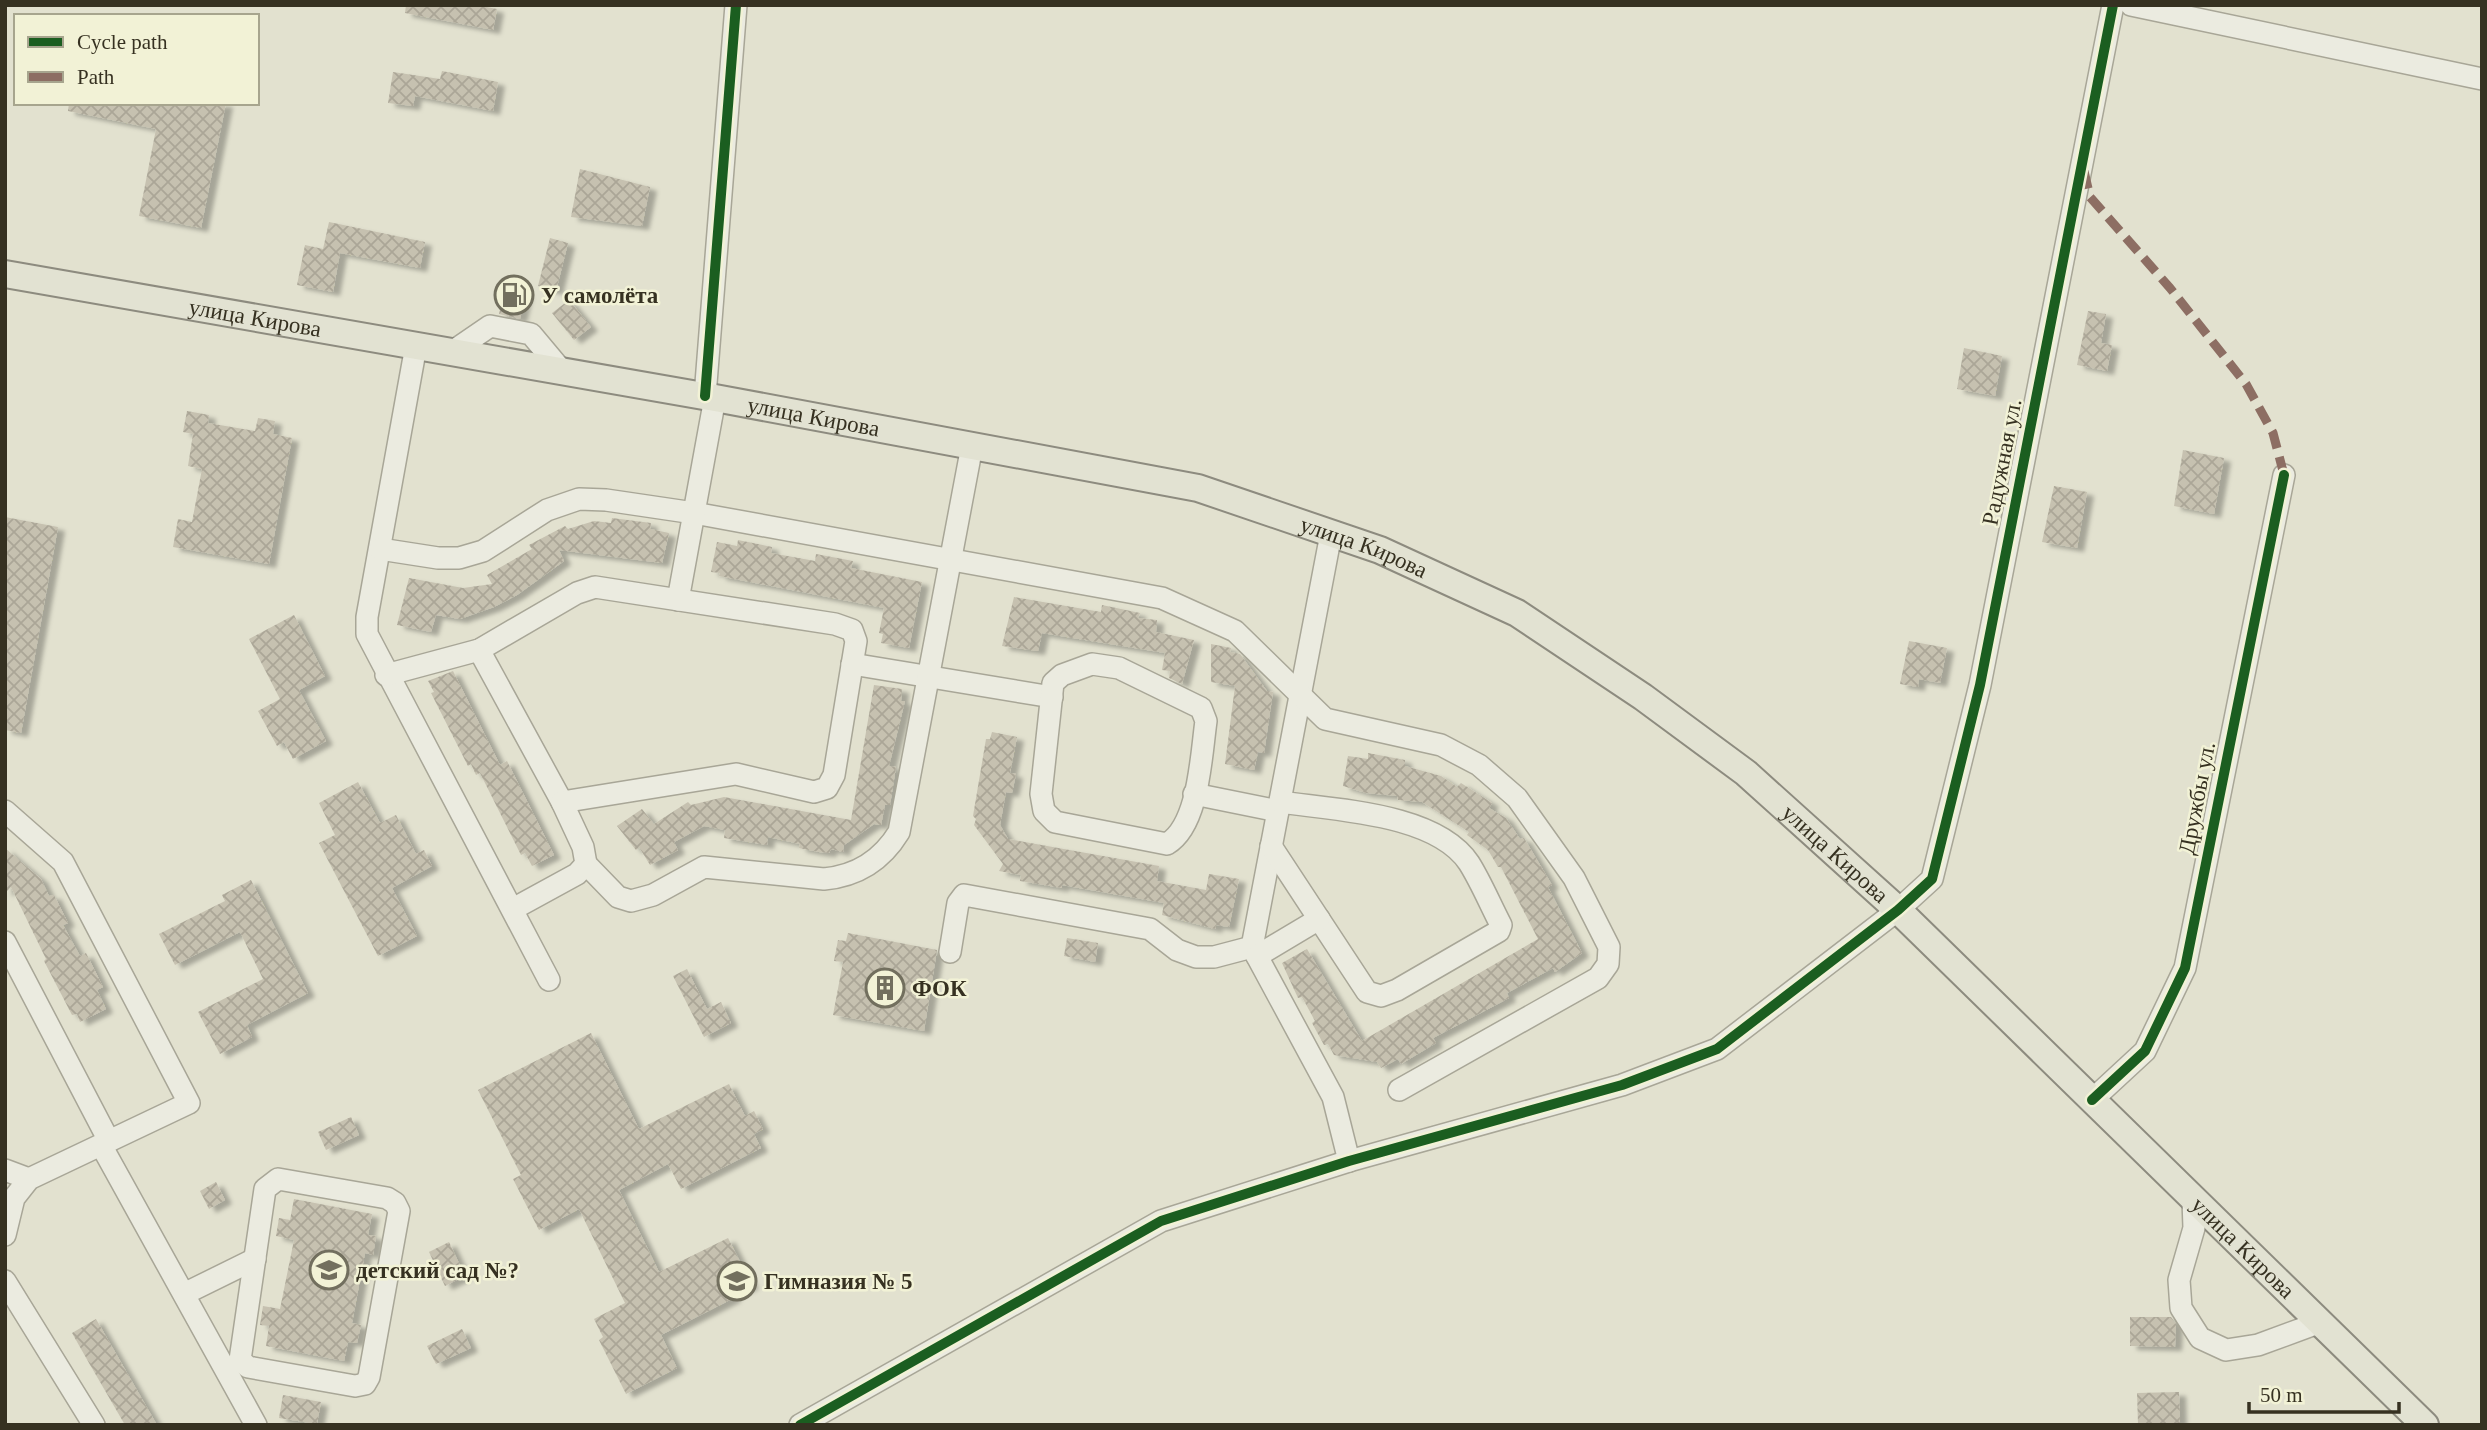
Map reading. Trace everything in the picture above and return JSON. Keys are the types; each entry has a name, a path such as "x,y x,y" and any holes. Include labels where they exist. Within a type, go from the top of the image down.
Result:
{"main road":[{"name":"улица Кирова","path":"5,274 710,397 1198,488 1380,550 1517,613 1643,697 1746,773 1898,910 2425,1425"}],"street":[{"path":"678,600 694,513 710,397 736,5"},
{"name":"Радужная ул.","path":"800,1425 1161,1221 1349,1161 1622,1085 1717,1049 1898,910 1932,879 1980,685 2113,5"},
{"path":"2130,5 2482,79"},
{"path":"416,346 367,634 386,675 549,980"},
{"path":"479,650 562,802 583,847 586,864 618,897 631,901 653,895 705,867 824,879 841,878 876,861 899,832 972,446"},
{"name":"Дружбы ул.","path":"2092,1100 2145,1051 2168,1009 2185,968 2284,475"},
{"path":"380,549 438,558 459,558 483,551 547,510 579,499 694,513 1162,598 1235,631 1325,719 1441,745 1479,765 1517,798 1574,878 1609,947 1608,964 1598,978 1399,1090"},
{"path":"1331,534 1271,846 1254,952 1333,1097 1349,1161"},
{"path":"386,675 479,650 577,593 596,587 835,624 852,630 856,641 834,775 827,788 814,792 736,774 562,802"},
{"path":"852,664 1052,697"},
{"path":"1092,664 1119,668 1201,708 1206,721 1194,794 1189,821 1176,839 1167,844 1055,822 1044,811 1041,794 1053,683 1062,675 1092,664"},
{"path":"1194,794 1412,825 1445,840 1468,861 1501,925 1499,931 1397,990 1381,996 1367,992 1271,846"},
{"path":"5,811 63,862 189,1103 29,1179 14,1198 5,1235"},
{"path":"513,909 578,874 586,864"},
{"path":"950,952 958,903 964,895 1150,929 1177,950 1196,957 1254,952 1319,919"},
{"path":"5,942 184,1294 232,1364 256,1425"},
{"path":"5,1170 29,1179"},
{"path":"278,1179 387,1198 395,1203 399,1212 369,1377 365,1384 355,1386 232,1364 255,1259 265,1189 278,1179"},
{"path":"2193,1200 2194,1228 2179,1280 2181,1308 2200,1338 2226,1350 2258,1345 2318,1323"},
{"path":"184,1294 255,1259"},
{"path":"5,1281 94,1425"}],"building":[{"path":"406,5 476,5 497,9 493,30 405,13"},
{"path":"442,71 498,82 493,111 415,96 413,106 388,103 393,72 440,79"},
{"path":"69,105 226,105 201,228 139,216 156,129 68,111"},
{"path":"580,169 650,187 642,226 571,217"},
{"path":"329,222 425,242 420,268 340,253 333,292 297,285 305,245 323,249"},
{"path":"550,238 568,243 556,291 538,286"},
{"path":"505,288 526,293 520,319 499,314"},
{"path":"569,300 591,327 574,340 552,313"},
{"path":"2088,311 2106,314 2101,343 2112,345 2107,371 2077,365"},
{"path":"1964,348 2002,356 1995,396 1957,389"},
{"path":"187,411 209,415 208,423 255,431 258,418 275,421 273,434 292,438 269,564 173,547 178,519 192,522 202,469 188,466 193,434 183,432"},
{"path":"2183,450 2224,458 2214,514 2174,506"},
{"path":"2054,486 2087,492 2077,548 2042,542"},
{"path":"5,517 58,527 21,733 5,730"},
{"path":"612,518 651,523 650,529 669,533 662,563 559,550 564,561 517,595 494,607 460,619 436,615 431,632 397,625 409,578 463,588 492,584 487,575 532,549 529,545 565,526 568,529 594,521 611,523"},
{"path":"738,540 772,547 771,553 815,561 816,554 853,561 851,568 922,582 909,648 881,643 883,634 879,633 884,608 719,576 720,573 711,572 717,542 737,546"},
{"path":"1014,597 1101,612 1102,605 1140,613 1138,618 1157,620 1156,632 1194,640 1182,684 1169,678 1170,671 1162,670 1165,653 1042,633 1038,651 1002,646"},
{"path":"294,615 325,676 299,690 326,741 293,759 284,742 277,746 258,711 280,699 249,639"},
{"path":"1909,641 1947,648 1940,683 1919,679 1918,687 1900,684"},
{"path":"1211,644 1231,648 1230,652 1240,654 1267,691 1273,692 1264,753 1258,752 1254,770 1225,764 1235,686 1211,682"},
{"path":"453,671 500,765 507,761 554,855 532,866 525,853 521,855 480,773 476,775 471,764 468,766 431,693 434,692 428,681"},
{"path":"874,685 902,689 901,701 905,701 889,766 896,767 890,805 885,805 881,825 874,824 844,845 843,852 831,849 829,853 799,848 800,844 768,837 767,845 724,838 725,830 704,826 674,842 678,850 650,865 639,847 636,850 617,826 642,809 654,824 688,802 691,805 724,797 851,820"},
{"path":"992,732 1017,737 1010,773 1016,774 1012,793 1006,792 1000,825 1008,839 1159,866 1157,881 1206,890 1209,874 1239,879 1229,927 1216,925 1215,929 1162,915 1164,903 1062,885 1062,888 1020,881 1021,875 999,871 1003,864 974,825 976,819 973,816 986,739 990,739"},
{"path":"1368,753 1405,760 1405,766 1441,776 1457,787 1461,783 1492,803 1489,808 1506,818 1520,839 1524,838 1552,885 1548,887 1582,953 1555,972 1553,968 1507,993 1509,998 1433,1038 1436,1043 1401,1064 1398,1059 1381,1068 1377,1062 1334,1055 1328,1044 1324,1045 1312,1023 1315,1021 1302,997 1298,998 1282,963 1307,949 1362,1041 1538,939 1501,867 1498,867 1488,850 1467,835 1469,832 1422,802 1398,800 1397,796 1366,793 1343,786 1348,756 1368,759"},
{"path":"358,782 380,823 396,815 416,854 424,850 432,866 392,888 417,936 378,956 319,843 335,835 319,803"},
{"path":"5,848 41,879 49,896 54,895 68,923 63,925 80,956 86,953 103,987 97,990 106,1009 80,1022 77,1014 72,1015 11,887 5,893"},
{"path":"251,880 308,993 247,1025 252,1037 220,1054 198,1012 263,979 240,932 175,965 159,934 225,901 222,895"},
{"name":"ФОК","path":"848,933 937,950 924,1031 833,1015 843,962 834,961 838,940 846,941"},
{"path":"1067,938 1098,943 1095,962 1064,956"},
{"path":"687,969 707,1009 721,1002 731,1023 704,1037 673,976"},
{"path":"591,1033 639,1129 729,1084 745,1116 754,1111 763,1129 754,1134 761,1148 681,1189 668,1164 619,1190 659,1272 728,1238 752,1285 733,1295 734,1298 661,1335 677,1368 626,1394 599,1340 603,1337 594,1319 625,1303 579,1209 539,1230 513,1179 521,1175 478,1090"},
{"path":"351,1117 359,1135 326,1150 318,1132"},
{"path":"216,1182 225,1200 209,1209 200,1191"},
{"path":"294,1199 372,1214 368,1235 376,1236 373,1255 365,1253 352,1323 361,1325 357,1343 348,1342 344,1361 266,1346 269,1326 260,1325 263,1306 280,1309 294,1240 276,1236 279,1218 290,1220"},
{"path":"449,1242 465,1276 445,1286 429,1252"},
{"path":"2130,1317 2171,1317 2176,1324 2175,1347 2130,1346"},
{"path":"96,1319 157,1425 125,1425 89,1363 72,1333"},
{"path":"462,1329 471,1348 436,1364 427,1346"},
{"path":"2179,1392 2180,1424 2138,1425 2137,1393"},
{"path":"283,1395 321,1402 317,1424 279,1418"}],"marked path":[{"path":"2084,171 2090,197 2170,288 2246,384 2273,433 2284,475"}],"cycle path":[{"path":"705,396 736,5"},
{"path":"800,1425 1161,1221 1349,1161 1622,1085 1717,1049 1898,910 1932,879 1980,685 2113,5"},
{"path":"2092,1100 2145,1051 2185,968 2284,475"}],"place":[{"name":"У самолёта","path":"514,295"},
{"name":"ФОК","path":"885,988"},
{"name":"детский сад №?","path":"329,1270"},
{"name":"Гимназия № 5","path":"737,1281"}]}
